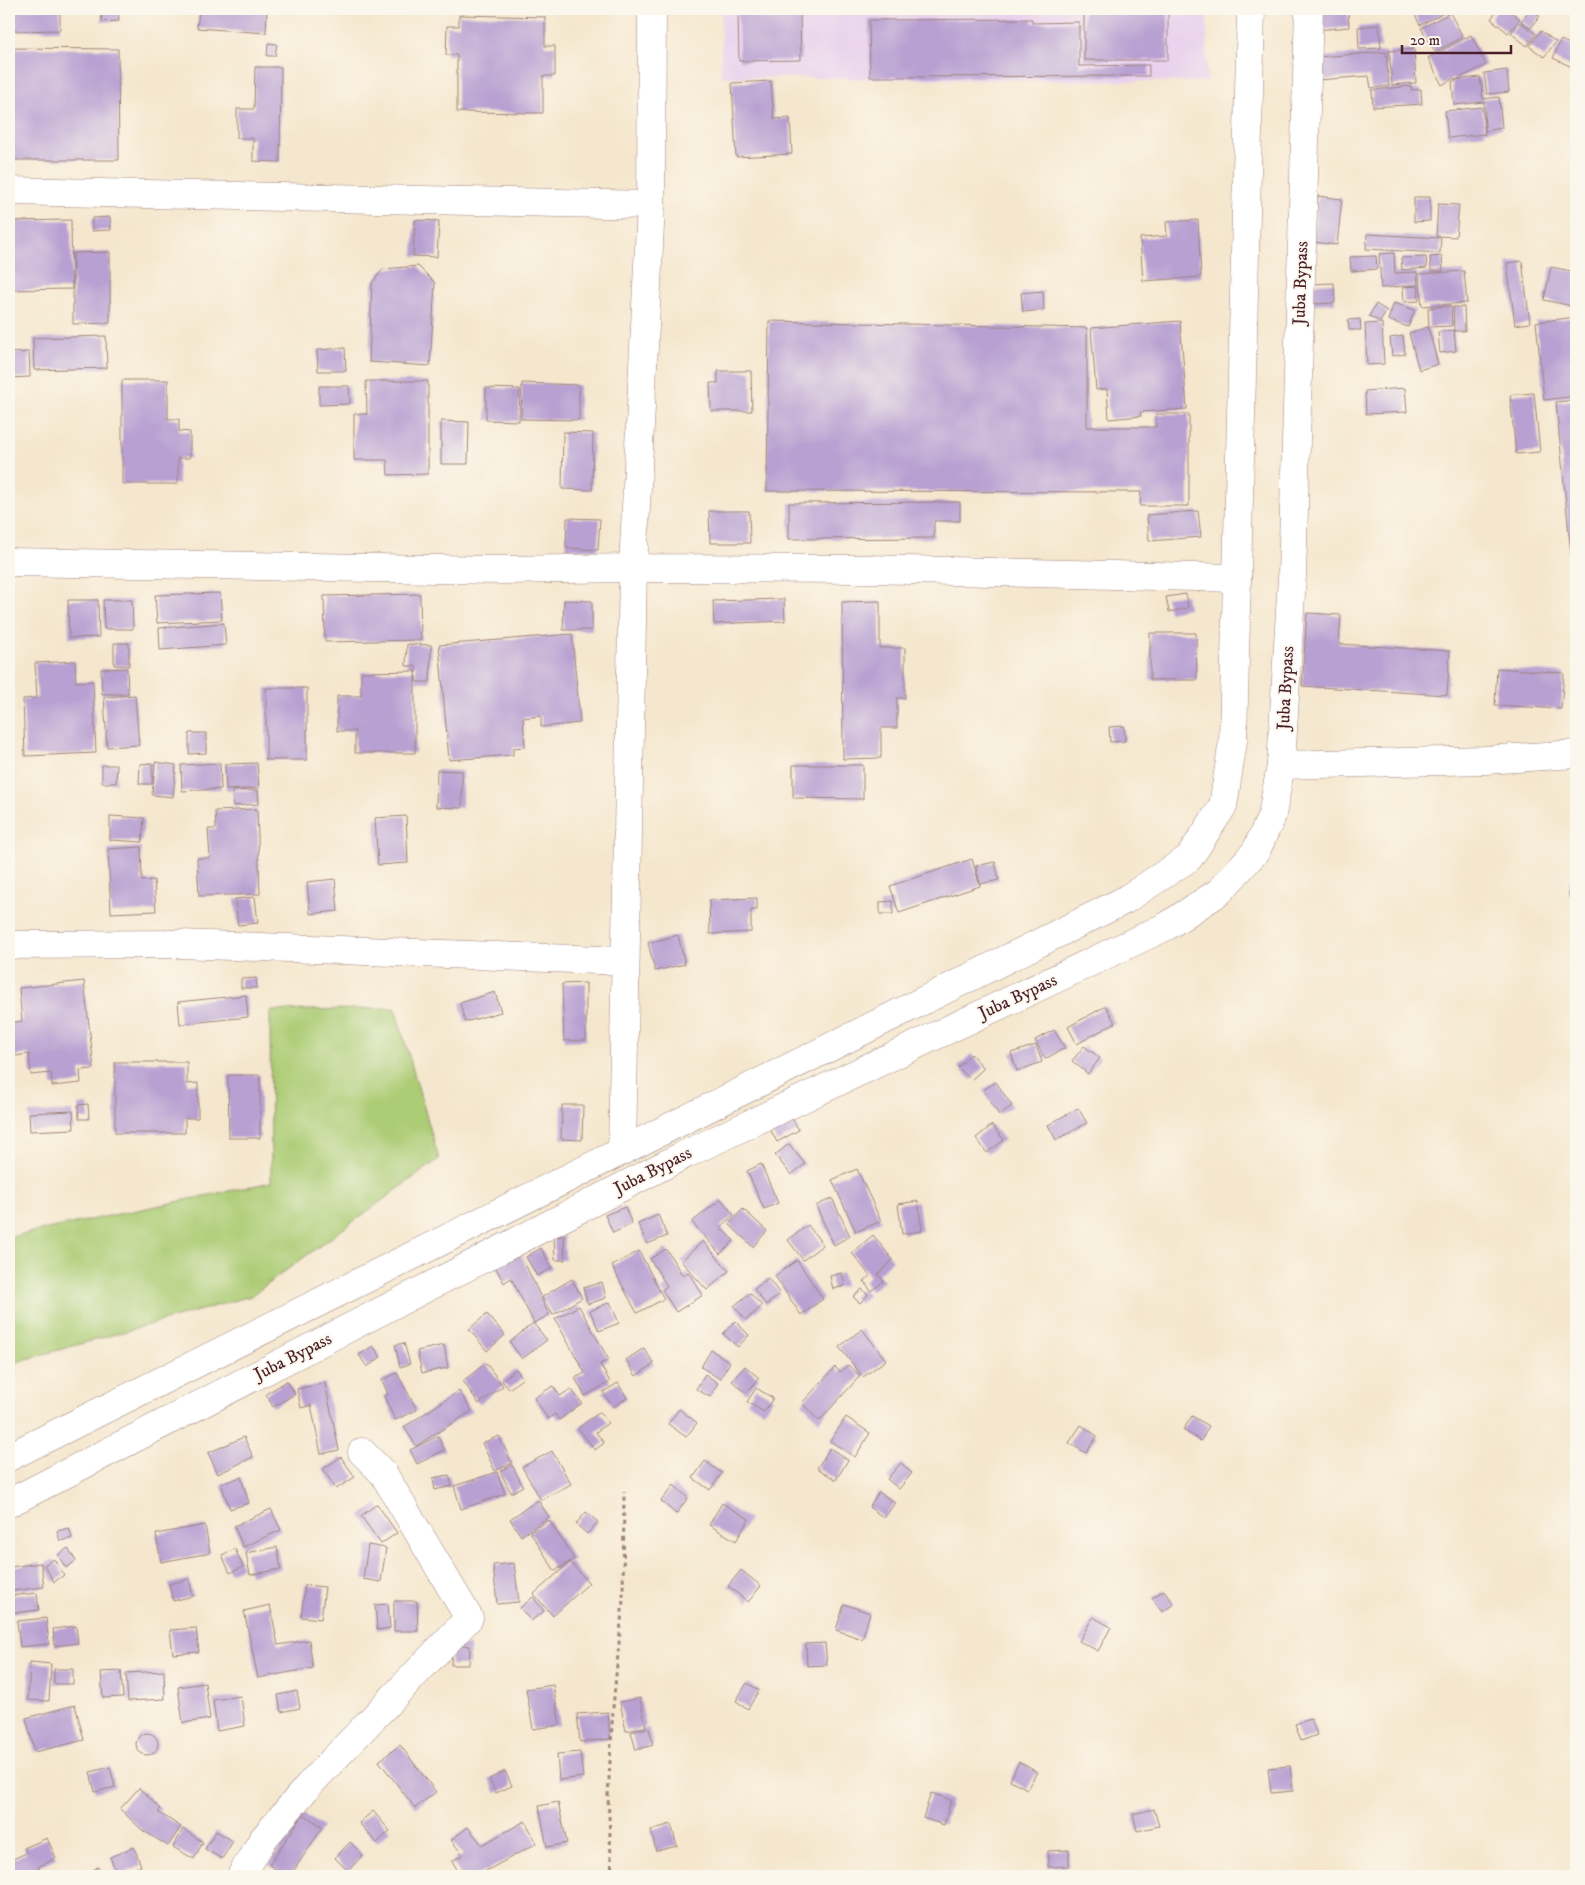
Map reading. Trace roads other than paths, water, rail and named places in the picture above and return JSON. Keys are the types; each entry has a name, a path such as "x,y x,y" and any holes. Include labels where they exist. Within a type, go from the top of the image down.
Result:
{"street":[{"path":"622,1151 633,568 651,205 652,9"},
{"name":"Juba Bypass","path":"9,1457 1125,900 1189,858 1223,806 1233,742 1251,9"},
{"name":"Juba Bypass","path":"9,1503 686,1154 1167,926 1218,892 1256,851 1272,815 1282,765 1293,566 1310,9"},
{"path":"9,191 651,205"},
{"path":"9,562 500,570 633,568 867,569 1237,578"},
{"path":"1282,765 1485,760 1576,754"},
{"path":"9,945 180,944 625,962"},
{"path":"241,1876 263,1839 309,1785 469,1618 383,1473 362,1452"}]}
